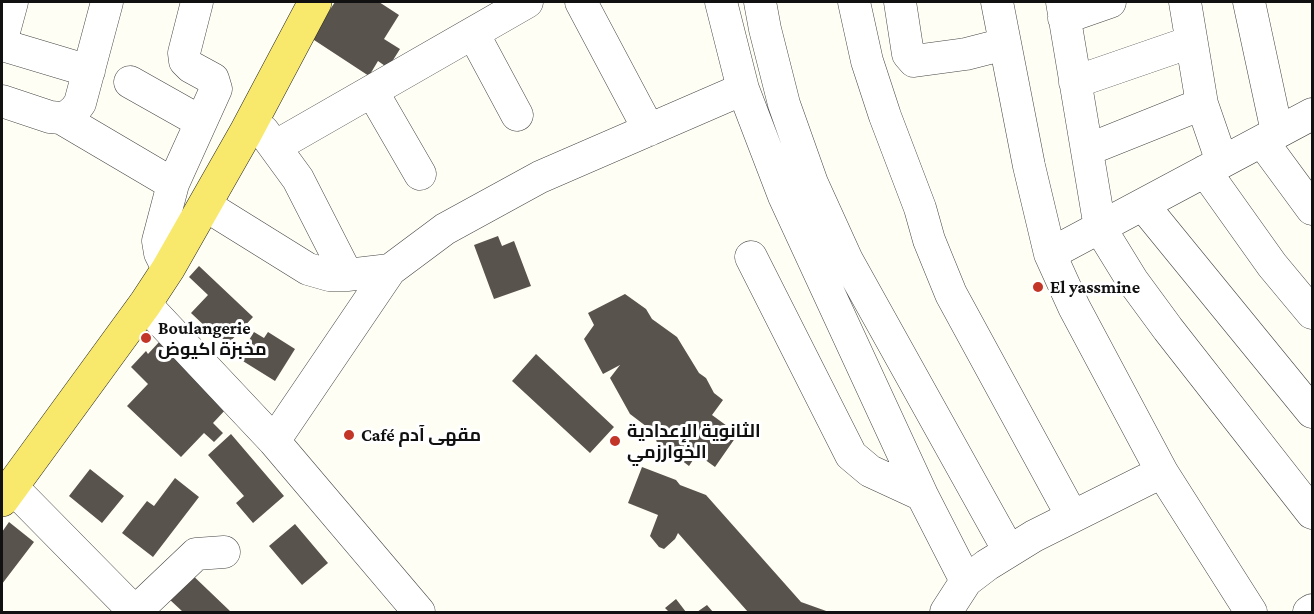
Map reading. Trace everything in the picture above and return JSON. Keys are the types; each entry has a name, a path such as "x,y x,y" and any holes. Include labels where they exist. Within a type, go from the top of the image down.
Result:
{"main road":[{"path":"7,494 168,269 315,2"}],"street":[{"path":"2,39 12,2"},
{"path":"2,101 50,117 68,116 80,103 107,2"},
{"path":"168,269 160,253 158,241 173,184 216,89 213,79 191,67 183,52 197,2"},
{"path":"276,146 526,2"},
{"path":"581,2 649,130"},
{"path":"721,2 743,89 784,196 922,495 966,581"},
{"path":"760,2 784,104 812,183 847,260 1009,551"},
{"path":"854,2 867,61 885,116 921,208 929,240 951,294 1072,516"},
{"path":"900,2 908,54 914,61 966,54 1005,44"},
{"path":"997,2 1029,166 1050,254 1074,307 1162,472 1251,612"},
{"path":"1110,2 1063,10 1100,228 1132,280 1168,329 1312,513"},
{"path":"1185,2 1213,166 1272,265 1312,313"},
{"path":"1249,2 1270,136 1312,209"},
{"path":"472,33 517,115"},
{"path":"1075,82 1191,42"},
{"path":"2,45 88,71"},
{"path":"130,82 201,122"},
{"path":"274,441 390,270 445,229 487,204 540,177 743,89"},
{"path":"372,91 420,174"},
{"path":"1087,150 1202,104"},
{"path":"1050,254 1312,114"},
{"path":"61,118 173,184"},
{"path":"253,118 276,146 312,205 347,275"},
{"path":"205,205 308,268 329,275 390,270"},
{"path":"1143,205 1312,412"},
{"path":"751,257 851,455 870,471 922,495"},
{"path":"145,304 274,441 419,612"},
{"path":"946,612 966,581 1009,551 1072,516 1162,472"},
{"path":"7,494 135,612 196,554 224,552"},
{"path":"1308,612 1312,610"}],"building":[{"path":"335,2 379,2 399,15 384,39 400,49 388,68 378,61 369,76 311,38"},
{"path":"498,236 502,246 514,241 531,286 494,299 474,245"},
{"path":"199,266 253,317 226,346 191,313 208,295 189,277"},
{"path":"625,294 646,309 652,319 677,337 699,373 706,378 714,393 723,400 712,415 738,434 715,467 697,454 689,466 656,441 666,427 655,433 630,414 610,378 620,365 603,374 584,339 594,325 588,313"},
{"path":"254,332 264,338 268,332 295,349 275,381 238,358"},
{"path":"160,341 228,407 213,423 223,433 214,442 204,433 181,457 127,406 148,384 131,367 146,351 148,354"},
{"path":"536,354 614,427 590,453 512,381"},
{"path":"231,434 284,496 253,523 236,503 244,496 208,455"},
{"path":"642,467 706,495 801,602 829,612 748,612 678,533 664,549 659,547 650,536 658,515 628,503"},
{"path":"90,469 124,496 102,523 69,496"},
{"path":"175,478 199,497 153,557 122,533 147,501 154,506"},
{"path":"9,522 34,542 2,584 2,532"},
{"path":"295,524 328,563 302,585 269,546"},
{"path":"185,568 231,612 183,612 169,599"},
{"path":"676,599 686,612 669,612 665,608"},
{"path":"707,605 713,612 697,612"}],"place":[{"name":"El yassmine","path":"1038,287"},
{"name":"Boulangerie مخبزة اكيوض","path":"146,338"},
{"name":"Café مقهى آدم","path":"349,435"},
{"name":"الثانوية الإعدادية الخوارزمي","path":"615,441"}]}
